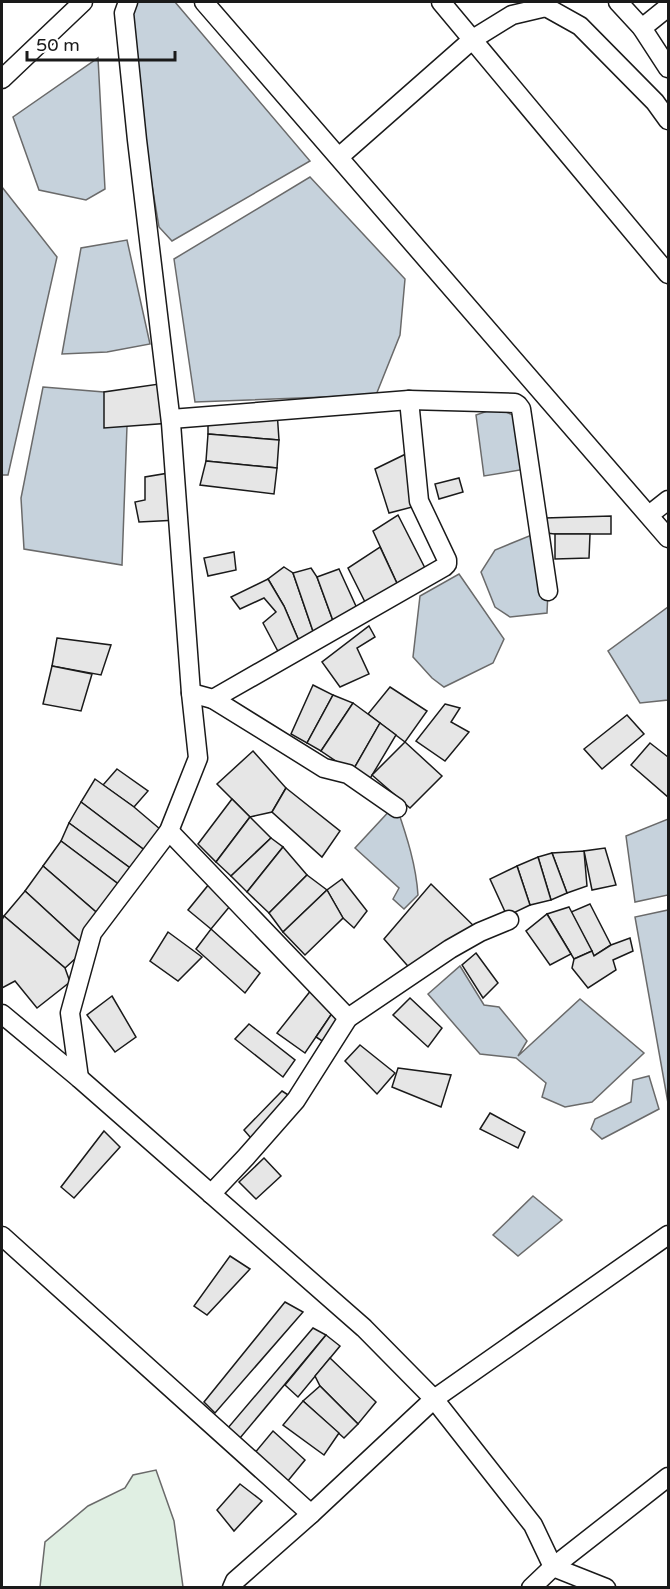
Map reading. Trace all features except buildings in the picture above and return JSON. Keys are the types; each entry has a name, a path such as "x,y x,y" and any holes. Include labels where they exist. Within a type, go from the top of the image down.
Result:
{"street":[{"path":"2,79 83,2"},
{"path":"79,1078 70,1013 92,933 169,831 198,758 191,693 171,419 135,128 124,13 128,2"},
{"path":"204,2 669,538"},
{"path":"441,2 669,274"},
{"path":"618,2 642,28 669,68"},
{"path":"339,157 473,39 512,15 546,7 580,26 655,102 669,120"},
{"path":"642,28 669,7"},
{"path":"171,419 409,400 515,403 521,409 548,591"},
{"path":"213,699 447,564 419,501 409,400"},
{"path":"649,515 669,500"},
{"path":"191,693 213,699 324,768 348,774 397,808"},
{"path":"169,831 348,1018"},
{"path":"211,1194 296,1101 348,1018 450,949 480,932 509,920"},
{"path":"2,1014 79,1078 364,1328 434,1400 533,1525 553,1567 606,1587"},
{"path":"232,1587 235,1581 434,1400 669,1234"},
{"path":"2,1236 311,1514"},
{"path":"531,1587 553,1567 669,1477"}],"green space":[{"path":"156,1470 174,1521 183,1587 40,1587 45,1542 88,1506 125,1488 133,1475"}],"shaded area":[{"path":"137,2 175,2 310,161 172,241 159,227 135,84 132,13"},
{"path":"98,58 105,189 86,200 39,190 13,117"},
{"path":"310,177 405,279 400,335 376,395 195,402 174,259"},
{"path":"2,187 57,257 8,475 2,475"},
{"path":"127,240 150,344 107,352 62,354 81,248"},
{"path":"43,387 104,392 127,426 122,565 24,549 21,498"},
{"path":"496,408 513,415 522,430 526,469 484,476 476,415"},
{"path":"539,532 548,591 547,613 510,617 495,607 481,572 495,550"},
{"path":"459,574 504,639 493,663 444,687 432,678 413,657 420,596"},
{"path":"668,607 668,700 640,703 608,651"},
{"path":"394,806 397,808 408,840 417,884 418,895 404,909 393,899 399,888 355,848"},
{"path":"668,819 668,895 635,902 626,836"},
{"path":"668,910 668,1103 635,917"},
{"path":"460,966 484,1005 499,1007 527,1041 518,1056 580,999 644,1053 592,1102 565,1107 542,1097 546,1083 516,1058 480,1054 428,994"},
{"path":"649,1076 659,1109 602,1139 591,1129 595,1119 631,1102 633,1080"},
{"path":"533,1196 562,1220 518,1256 493,1235"}]}
